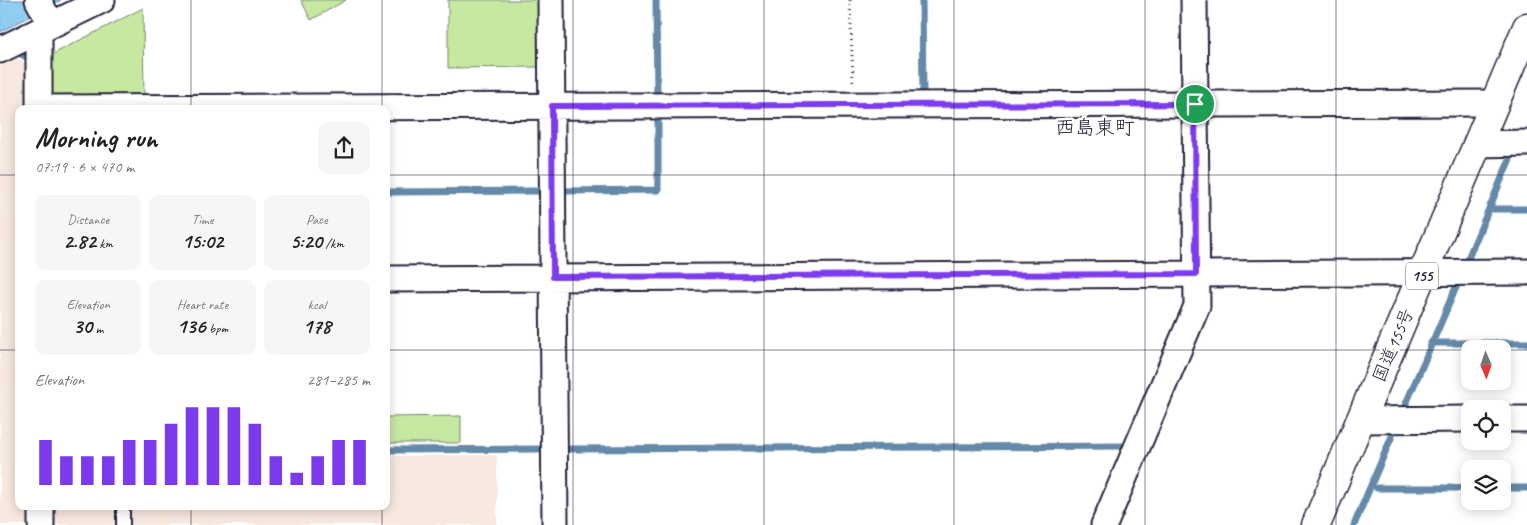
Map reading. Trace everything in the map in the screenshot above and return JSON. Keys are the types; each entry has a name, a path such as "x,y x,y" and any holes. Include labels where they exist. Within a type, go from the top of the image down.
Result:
{"highway":[{"name":"国道155号","path":"1316,525 1527,27"}],"street":[{"path":"0,50 44,17 102,0"},
{"path":"551,0 554,525"},
{"path":"1104,525 1197,306 1194,0"},
{"path":"39,105 44,17"},
{"path":"390,107 1495,103"},
{"path":"1477,144 1527,144"},
{"path":"390,279 1527,272"},
{"path":"1361,420 1461,419"},
{"path":"1511,419 1527,419"},
{"path":"41,510 42,525"}],"lane":[{"path":"122,510 123,525"}],"path":[{"path":"850,0 854,105"}],"shaded area":[{"path":"16,58 26,63 26,105 15,105 15,510 28,510 28,525 0,525 0,67"},
{"path":"497,455 497,525 49,525 49,510 390,510 390,456"}],"green space":[{"path":"301,0 346,0 311,20"},
{"path":"448,0 541,0 540,67 448,68"},
{"path":"143,8 144,102 52,103 45,58"},
{"path":"461,416 461,443 390,443 390,417"}],"water":[{"path":"0,0 61,0 0,32"}],"waterway":[{"path":"656,0 657,98"},
{"path":"922,0 923,97"},
{"path":"12,55 17,52 29,58 29,63"},
{"path":"562,191 658,190 658,112"},
{"path":"1466,263 1512,154"},
{"path":"390,192 539,191"},
{"path":"1489,209 1527,209"},
{"path":"1405,406 1460,278"},
{"path":"1431,343 1527,343"},
{"path":"1354,525 1395,429"},
{"path":"567,449 1127,446"},
{"path":"390,450 541,449"},
{"path":"1377,488 1461,488"},
{"path":"1511,488 1527,488"}],"district":[{"name":"西島東町","path":"1095,127"}],"route":[{"path":"1195,104 1196,274 553,277 552,106 1195,104"}]}
